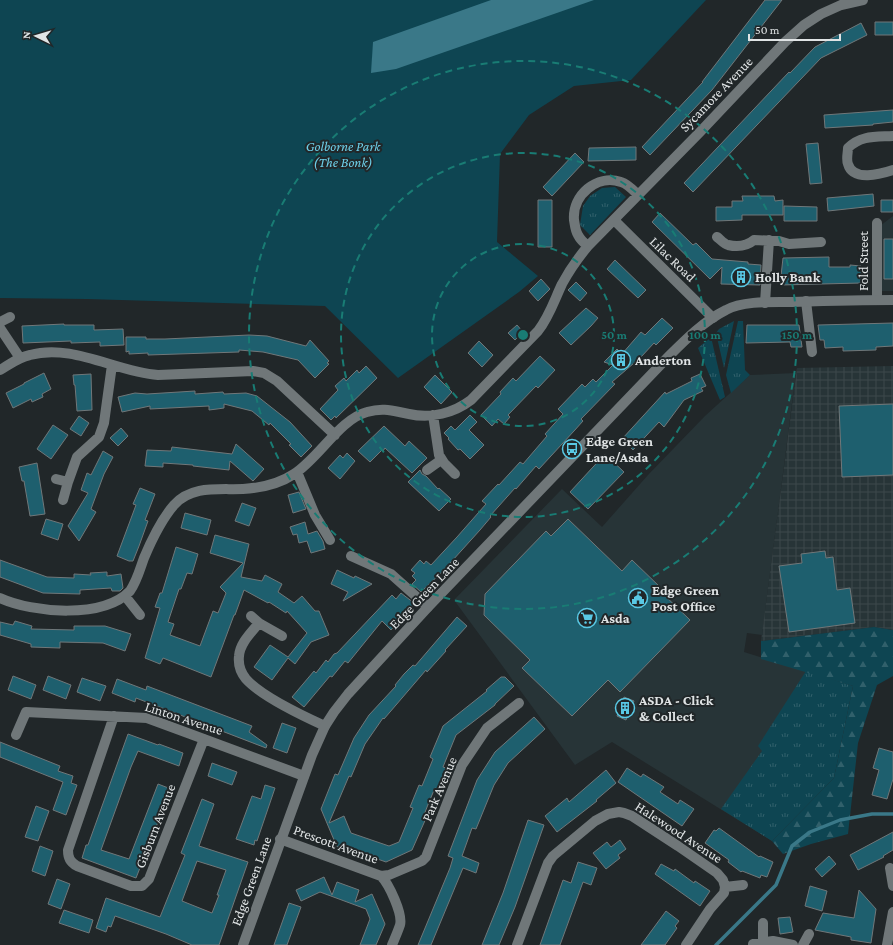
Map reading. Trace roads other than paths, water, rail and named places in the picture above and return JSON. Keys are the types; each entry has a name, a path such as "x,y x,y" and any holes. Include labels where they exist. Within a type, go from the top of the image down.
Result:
{"street":[{"name":"Sycamore Avenue","path":"126,596 134,585 144,558 166,516 182,498 209,489 243,489 282,481 308,464 350,420 366,412 385,409 410,415 433,415 450,412 471,400 538,331 547,319 562,284 574,264 588,246 785,42 804,24 821,14 835,8 863,0"},
{"path":"893,136 864,138 855,142 848,148 847,161 848,166 861,175 885,173 893,170"},
{"path":"588,246 578,235 575,228 575,206 583,192 595,184 612,180 622,182 638,195"},
{"name":"Lilac Road","path":"614,220 714,318"},
{"name":"Fold Street","path":"877,300 878,223"},
{"path":"717,237 727,245 743,246 754,240 779,241 789,244 821,242"},
{"path":"764,303 768,240"},
{"name":"Edge Green Lane","path":"243,945 304,776 325,726 334,712 348,694 428,608 669,356 694,332 727,309 750,304 764,303 893,300"},
{"path":"806,301 812,352"},
{"path":"0,322 10,317"},
{"path":"0,328 20,358"},
{"path":"0,370 20,358 43,352 59,352 77,355 144,374 158,375 247,370 264,373 277,381 335,436"},
{"path":"63,500 76,456 99,437 102,431 112,365"},
{"path":"433,415 439,455 441,460 455,474"},
{"path":"427,470 441,460"},
{"path":"297,472 315,515 330,540"},
{"path":"56,479 68,482"},
{"path":"351,556 391,574 428,608"},
{"path":"0,598 29,608 62,611 100,607 114,603 126,596 140,615"},
{"path":"251,616 282,636"},
{"path":"260,623 249,635 242,647 239,657 242,674 254,687 268,696 295,712 325,726"},
{"name":"Park Avenue","path":"426,857 462,765 488,728 519,703"},
{"name":"Linton Avenue","path":"16,735 26,712 147,718 304,776"},
{"name":"Gisburn Avenue","path":"114,716 68,850 68,855 72,863 77,866 131,886 142,886 149,879 204,739"},
{"name":"Halewood Avenue","path":"517,945 552,856 595,820 608,814 619,812 632,816 717,873 723,880 725,887"},
{"name":"Prescott Avenue","path":"280,839 381,876 387,882 400,917 400,924 392,945"},
{"name":"Prescott Avenue","path":"381,876 389,875 422,861 426,857"},
{"path":"890,868 893,886"},
{"path":"686,945 710,909 724,893 725,887 743,885"},
{"path":"887,945 893,912"},
{"path":"763,923 758,943 773,941 793,945"},
{"path":"803,945 809,934"}],"waterway":[{"path":"716,945 776,885 792,846 810,832 840,820 872,814 893,814"}],"place":[{"name":"Holly Bank","path":"741,277"},
{"name":"Anderton","path":"621,360"},
{"name":"Edge Green Lane/Asda","path":"572,449"},
{"name":"Edge Green Post Office","path":"638,598"},
{"name":"Asda","path":"587,618"},
{"name":"ASDA - Click & Collect","path":"625,708"}],"park label":[{"name":"Golborne Park (The Bonk)","path":"343,154"}]}
